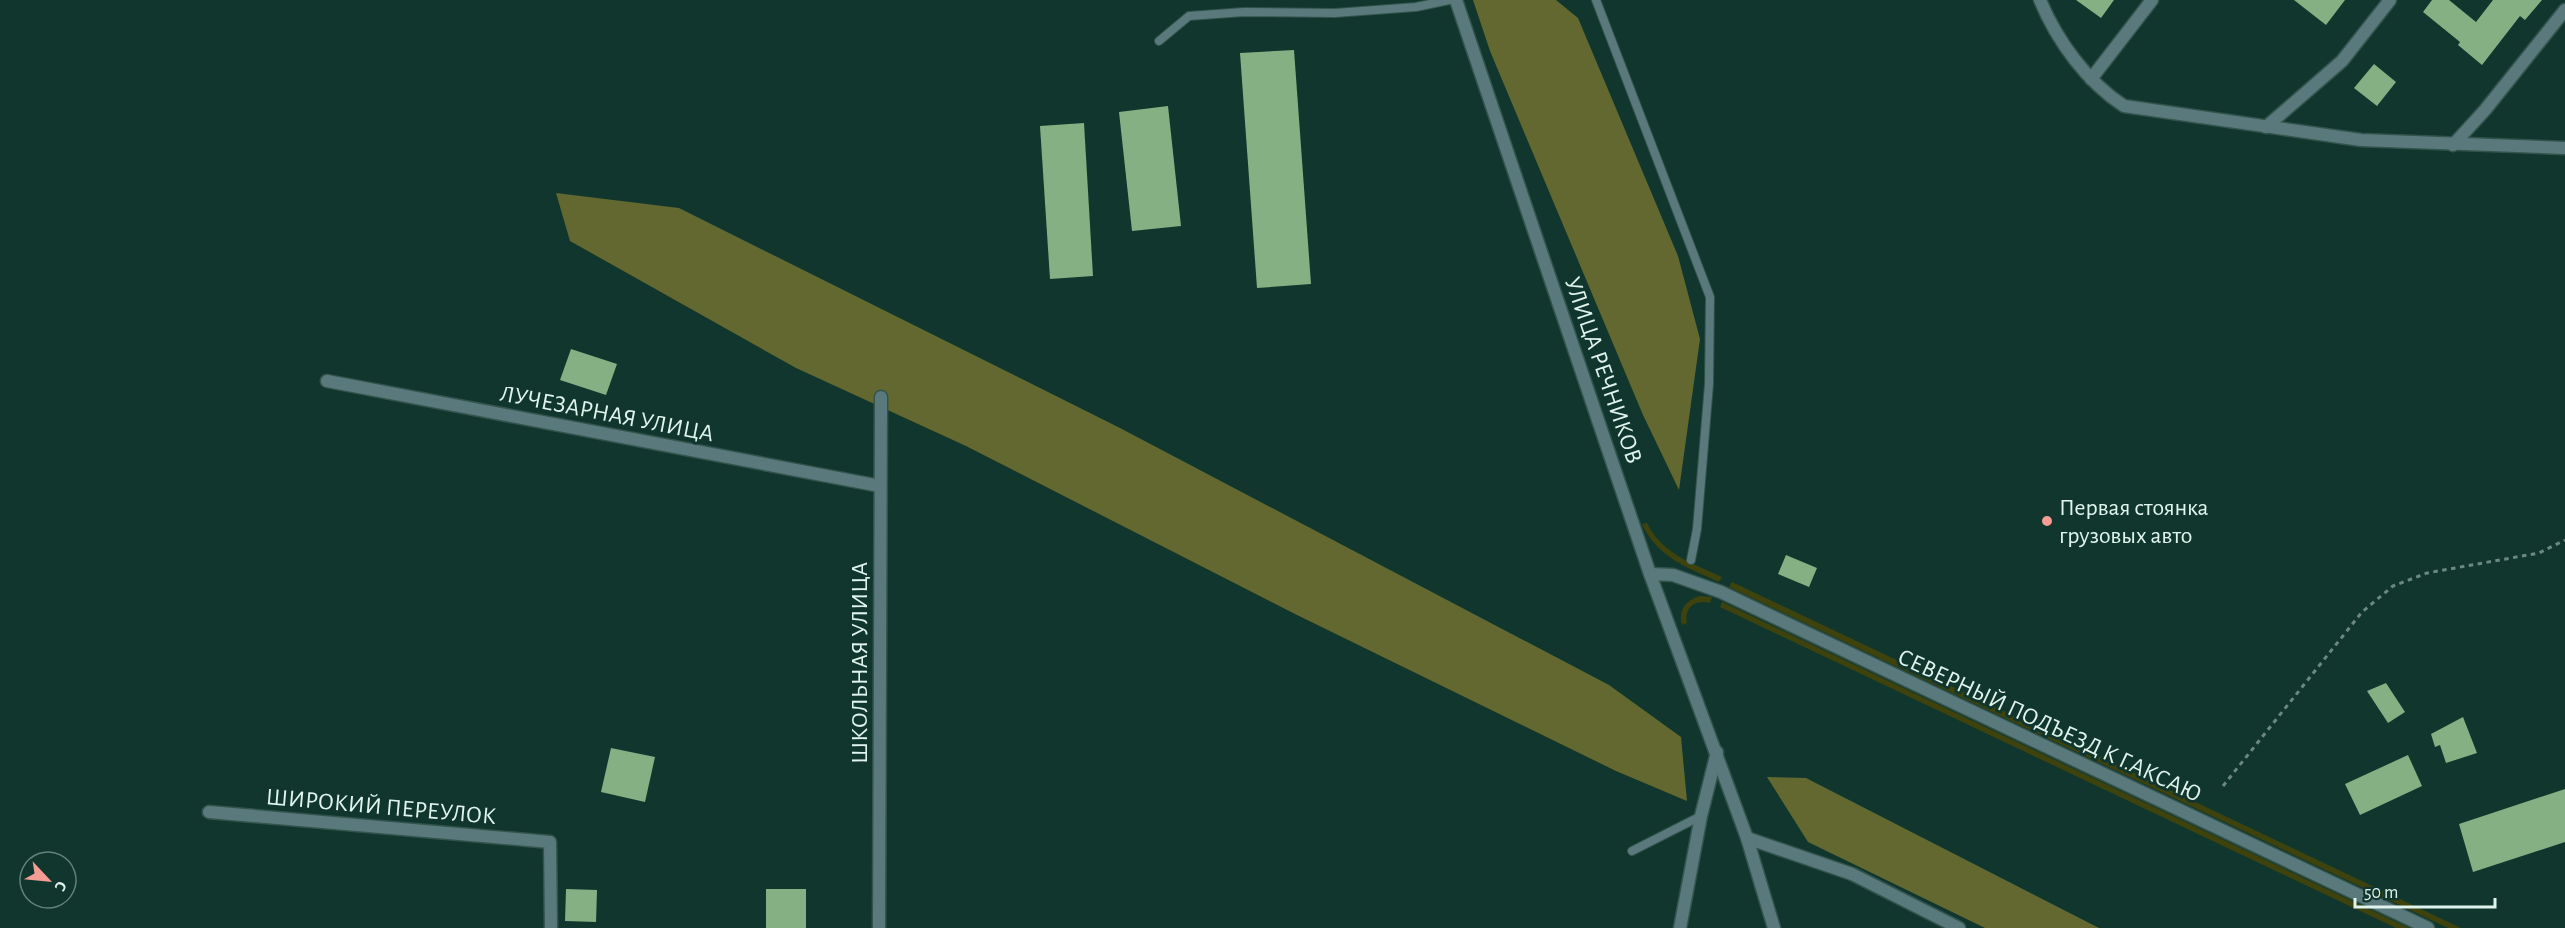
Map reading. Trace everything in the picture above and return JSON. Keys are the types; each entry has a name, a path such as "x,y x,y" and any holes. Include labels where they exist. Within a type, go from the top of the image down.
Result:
{"street":[{"name":"УЛИЦА РЕЧНИКОВ","path":"1456,0 1650,574 1747,838 1774,928"},
{"path":"2040,0 2061,39 2091,79 2107,95 2124,106 2361,140 2565,148"},
{"path":"2091,79 2152,0"},
{"path":"2266,127 2342,61 2390,0"},
{"path":"2453,145 2485,110 2565,10"},
{"name":"ЛУЧЕЗАРНАЯ УЛИЦА","path":"327,381 880,486"},
{"name":"ШКОЛЬНАЯ УЛИЦА","path":"879,928 881,397"},
{"name":"СЕВЕРНЫЙ ПОДЪЕЗД К Г.АКСАЮ","path":"1650,574 1673,575 1721,592 2428,928"},
{"path":"1680,928 1701,816 1717,752"},
{"name":"ШИРОКИЙ ПЕРЕУЛОК","path":"209,812 550,842 551,928"},
{"path":"1747,838 1852,874 1959,928"}],"lane":[{"path":"1159,41 1189,16 1244,12 1335,13 1416,7 1449,0"},
{"path":"1596,0 1710,297 1709,384 1697,529 1691,560"},
{"path":"1632,851 1701,816"}],"path":[{"path":"2223,786 2362,612 2392,586 2427,573 2539,553 2565,540"}],"green space":[{"path":"1473,0 1556,0 1578,18 1678,256 1700,339 1679,490 1643,415 1490,51"},
{"path":"556,193 679,208 1120,428 1609,685 1681,737 1687,801 1616,771 1295,614 966,446 796,368 570,241"},
{"path":"1647,523 1653,534 1669,550 1722,577 1719,582 1685,566 1665,553 1648,535 1642,524"},
{"path":"1732,582 2461,928 2448,928 1729,587"},
{"path":"1700,596 1712,597 1710,603 1700,602 1692,606 1687,613 1687,623 1682,625 1681,615 1684,606"},
{"path":"1722,602 2409,928 2396,928 1720,607"},
{"path":"1767,777 1806,778 2099,928 1985,928 1808,842"}],"building":[{"path":"2076,0 2114,0 2101,18"},
{"path":"2294,0 2345,0 2326,25"},
{"path":"2432,0 2449,0 2476,22 2493,0 2542,0 2525,20 2520,16 2482,65 2458,45 2460,42 2423,12"},
{"path":"1294,50 1311,284 1257,288 1240,53"},
{"path":"2374,64 2396,82 2377,106 2354,88"},
{"path":"1168,106 1181,226 1132,231 1119,112"},
{"path":"1084,123 1093,276 1050,279 1040,126"},
{"path":"571,349 617,364 606,395 560,380"},
{"path":"1786,555 1817,568 1809,587 1778,574"},
{"path":"2386,683 2405,712 2388,723 2367,691"},
{"path":"2463,717 2477,753 2446,763 2440,745 2435,747 2431,734"},
{"path":"611,748 655,757 645,802 601,792"},
{"path":"2408,755 2422,786 2360,815 2345,784"},
{"path":"2565,789 2565,842 2473,872 2459,824"},
{"path":"566,889 597,890 596,922 565,921"},
{"path":"766,889 806,889 806,928 766,928"}],"place":[{"name":"Первая стоянка грузовых авто","path":"2047,521"}]}
